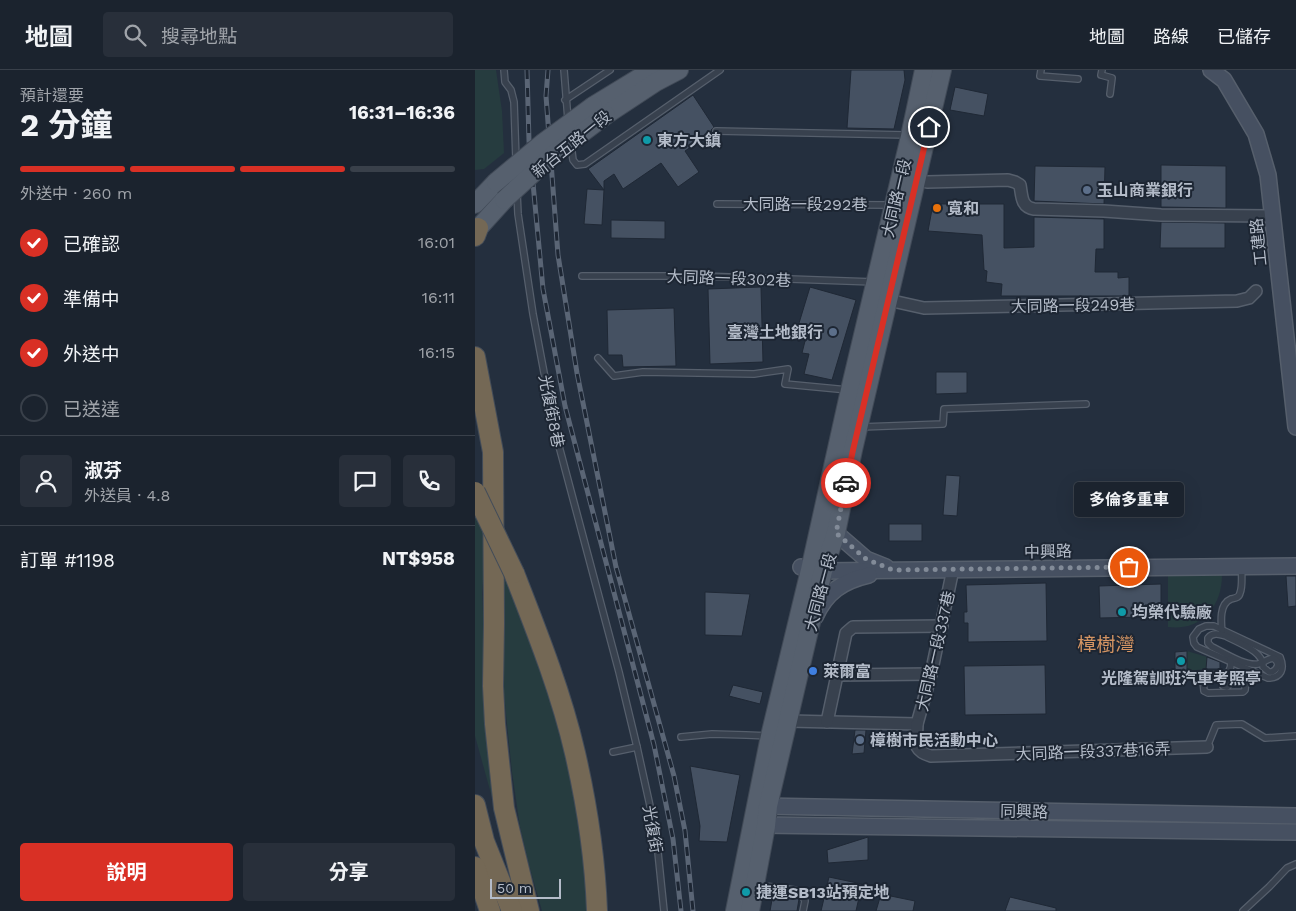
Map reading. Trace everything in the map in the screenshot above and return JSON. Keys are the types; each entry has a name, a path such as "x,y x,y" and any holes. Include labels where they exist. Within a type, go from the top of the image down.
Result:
{"highway":[{"path":"475,357 477,379 493,452 493,686 495,724 504,808 529,911"},
{"path":"475,492 514,573 536,630 575,752 589,823 597,911"},
{"path":"475,805 484,841 512,911"},
{"path":"475,866 490,911"}],"main road":[{"name":"新台五路一段","path":"476,232 505,200 599,110 652,70"},
{"name":"新台五路一段","path":"475,204 496,182 544,142 599,110 679,70"},
{"name":"大同路一段","path":"748,911 770,736 812,569 845,449 859,427 888,300 918,136 924,70"},
{"name":"大同路一段","path":"918,136 942,70"},
{"name":"大同路一段","path":"762,806 789,721 811,626 812,569 836,533 850,390 894,205 912,163"},
{"name":"大同路一段","path":"748,911 755,884 759,825"}],"street":[{"name":"工建路","path":"1211,70 1225,80 1256,134 1267,175 1296,427"},
{"path":"927,182 1008,180 1020,185 1021,196 1025,205 1034,209 1161,215 1269,216"},
{"name":"大同路一段249巷","path":"888,300 924,308 944,308 1237,301 1249,298 1257,292"},
{"path":"836,533 866,559 893,570"},
{"name":"中興路","path":"812,569 893,570 1296,566"},
{"name":"大同路一段337巷","path":"789,721 917,724 931,674 953,569"},
{"path":"811,626 820,604 835,590 854,579 893,570"},
{"path":"827,722 846,633 853,627 942,626"},
{"path":"838,675 931,674"},
{"name":"大同路一段337巷16弄","path":"917,724 917,747 921,753 931,756 1207,748"},
{"name":"同興路","path":"762,806 1296,816"},
{"name":"同興路","path":"759,825 1296,832"}],"lane":[{"name":"光復街8巷","path":"504,70 505,82 511,90 514,102 518,214 533,314 555,431 637,747"},
{"path":"564,70 565,100 573,160 577,165 585,164 720,70"},
{"path":"565,100 610,70"},
{"path":"1041,70 1040,76 1078,79"},
{"path":"1102,70 1101,75 1112,78 1110,94"},
{"path":"716,131 918,136"},
{"name":"大同路一段292巷","path":"717,204 894,205"},
{"name":"大同路一段302巷","path":"582,276 701,276 876,282"},
{"path":"597,358 615,376 643,372 754,374 787,370 785,384 850,390"},
{"path":"859,427 943,424 944,409 1086,404"},
{"path":"1226,636 1215,634 1207,640 1212,647 1248,664 1264,662 1260,655 1222,632 1222,610 1224,605 1241,593 1242,566"},
{"path":"1206,626 1214,626 1222,630 1280,657 1283,669 1279,675 1268,678 1197,647 1194,643 1193,637 1199,629 1206,626"},
{"path":"1221,677 1225,687 1229,686 1230,678 1239,674 1249,674 1250,676 1246,681 1243,692 1208,693 1204,691 1203,683 1207,675 1224,675 1228,673 1231,662 1226,654"},
{"path":"1203,683 1207,678 1233,677"},
{"path":"681,737 712,734 770,736 789,721"},
{"path":"1207,748 1216,725 1242,724 1265,738 1296,736"},
{"path":"613,752 637,747"},
{"name":"光復街","path":"637,747 655,833 664,911"},
{"path":"1243,911 1287,868 1296,864"},
{"path":"755,884 795,890 801,893 805,901 803,911"}],"green space":[{"path":"475,70 496,70 502,111 504,153 484,169 475,170"},
{"path":"475,509 487,527 482,593 485,657 484,715 493,801 475,736"},
{"path":"503,571 533,647 572,768 590,911 542,911 529,865 520,827 512,772 503,685"},
{"path":"1222,575 1221,587 1214,607 1200,621 1180,627 1168,627 1168,576"},
{"path":"1187,651 1207,657 1206,669 1187,671"}],"building":[{"path":"851,70 904,70 905,80 894,129 847,128"},
{"path":"955,87 988,94 984,116 950,110"},
{"name":"東方大鎮","path":"693,95 714,127 711,130 712,133 685,151 699,172 678,187 661,163 623,189 614,174 604,181 604,190 588,169"},
{"path":"1161,165 1226,166 1226,208 1161,207"},
{"path":"1035,166 1105,167 1104,204 1034,201"},
{"path":"587,189 604,190 602,225 584,224"},
{"path":"933,204 1004,204 1004,248 1034,247 1034,217 1104,219 1104,249 1096,249 1095,272 1118,272 1118,278 1129,277 1129,296 1001,296 1002,284 986,282 987,271 984,270 982,235 928,231"},
{"path":"611,220 665,221 665,239 611,238"},
{"path":"1161,222 1225,223 1225,248 1160,248"},
{"path":"761,287 763,362 710,364 708,289"},
{"path":"810,287 856,300 832,380 804,374 809,354 802,353 807,333 796,333"},
{"path":"674,308 676,366 623,367 622,355 608,355 607,310"},
{"path":"936,372 967,372 967,393 936,394"},
{"path":"946,475 960,476 957,516 943,515"},
{"path":"889,524 922,524 922,541 889,541"},
{"path":"1286,576 1296,576 1296,606 1288,607"},
{"path":"1046,583 1047,641 968,642 968,623 964,623 964,612 967,612 966,585"},
{"path":"1161,584 1161,605 1145,605 1144,617 1100,618 1099,586"},
{"path":"705,592 750,594 742,636 705,635"},
{"name":"光隆駕訓班汽車考照亭","path":"1187,651 1187,671 1175,671 1175,652"},
{"path":"1207,657 1220,662 1220,669 1206,669"},
{"path":"1045,665 1046,714 965,715 964,666"},
{"path":"733,685 763,692 760,704 729,696"},
{"name":"樟樹市民活動中心","path":"855,730 866,730 864,753 852,754"},
{"path":"690,766 740,775 727,842 699,841 700,826"},
{"path":"868,837 868,860 828,863 827,850"},
{"path":"829,877 862,884 856,911 821,911"},
{"path":"773,894 799,899 797,911 770,911"},
{"path":"881,894 915,901 913,911 876,911"},
{"path":"1010,897 1056,908 1056,911 1005,911"}],"railway":[{"path":"527,70 529,141 543,289 565,406 654,745 673,839 681,911"},
{"path":"548,70 546,96 558,255 577,373 616,567 674,776 685,831 693,911"}],"way so far":[{"path":"846,483 836,533 866,559 893,570 1129,567"}],"place":[{"name":"東方大鎮","path":"647,140"},
{"name":"玉山商業銀行","path":"1087,190"},
{"name":"寬和","path":"937,208"},
{"name":"臺灣土地銀行","path":"833,332"},
{"name":"多倫多重車","path":"1129,567"},
{"name":"均榮代驗廠","path":"1122,612"},
{"name":"光隆駕訓班汽車考照亭","path":"1181,661"},
{"name":"萊爾富","path":"813,671"},
{"name":"樟樹市民活動中心","path":"860,740"},
{"name":"捷運SB13站預定地","path":"746,892"}],"district":[{"name":"樟樹灣","path":"1106,644"}],"route":[{"path":"846,483 929,127"}]}
